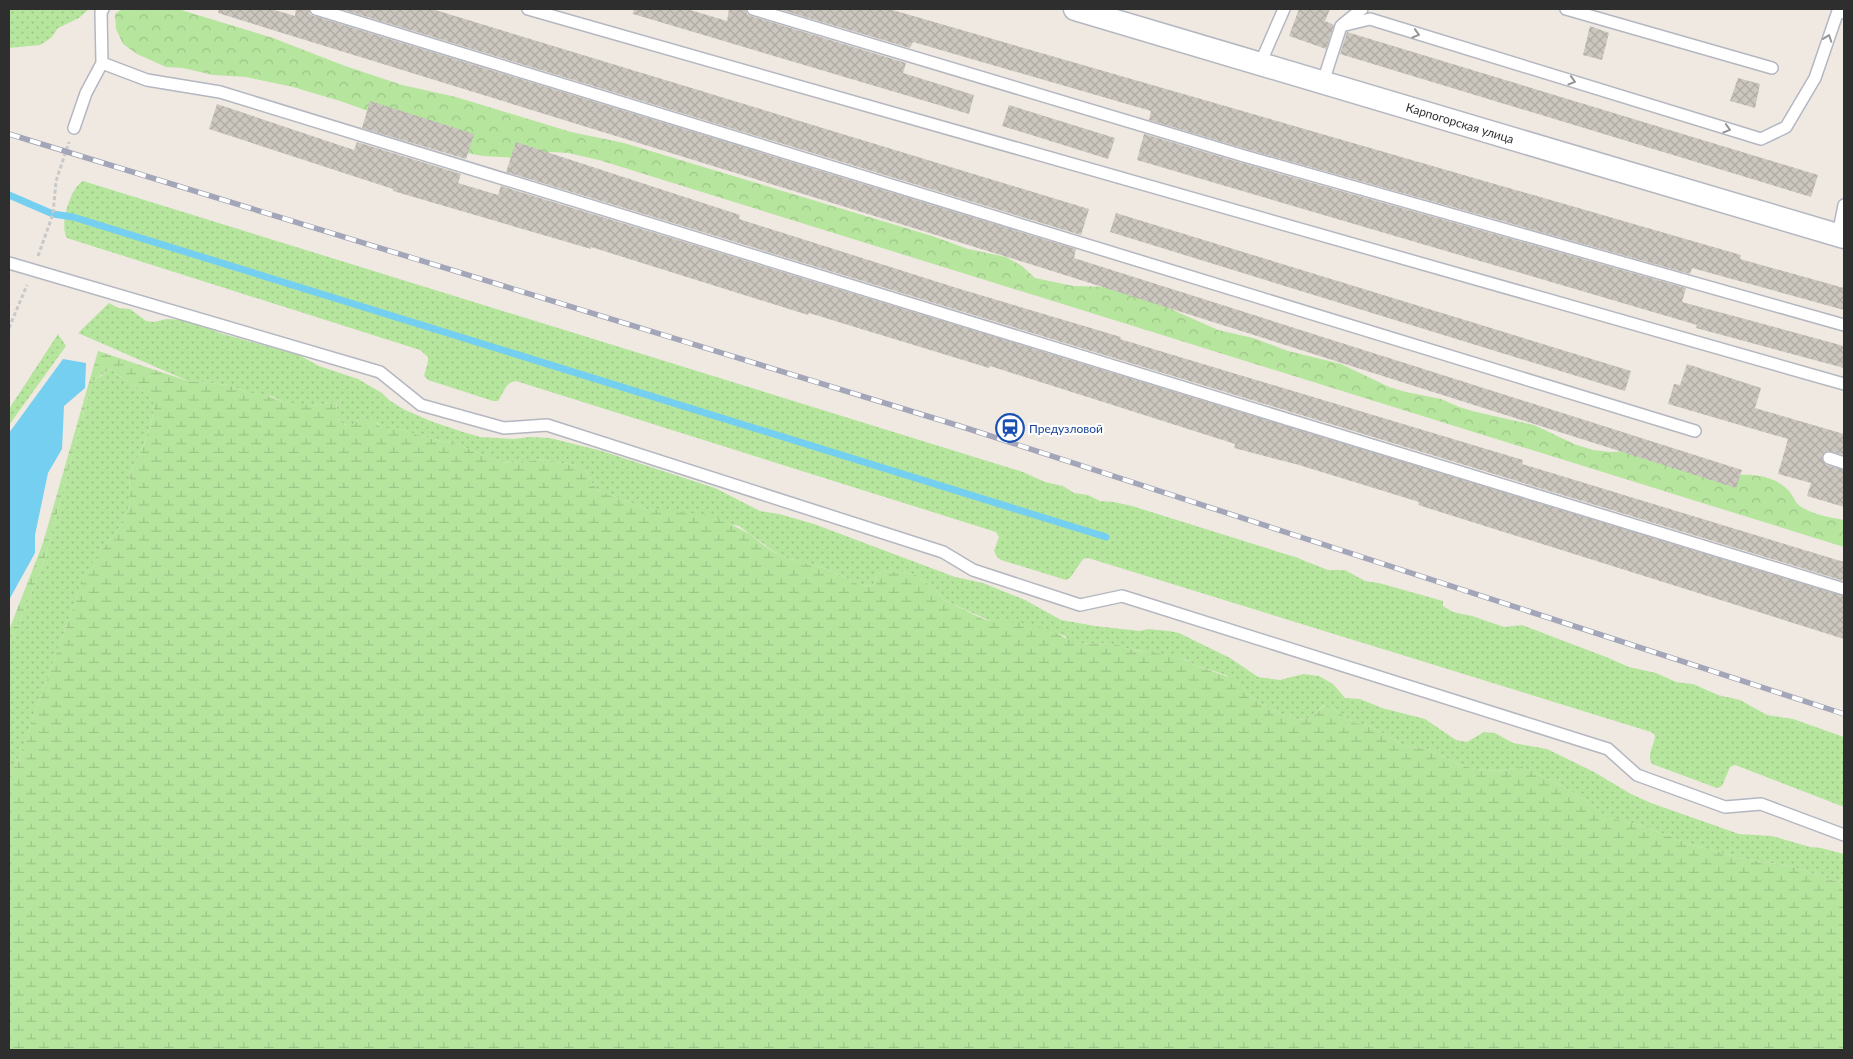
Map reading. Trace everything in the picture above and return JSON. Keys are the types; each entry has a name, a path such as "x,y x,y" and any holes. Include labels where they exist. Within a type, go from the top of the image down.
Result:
{"street":[{"name":"Карпогорская улица","path":"1075,9 1841,236"}],"lane":[{"path":"74,128 86,93 102,63 102,9"},
{"path":"316,9 1695,431"},
{"path":"528,9 1844,384"},
{"path":"754,9 1244,156 1844,325"},
{"path":"1260,64 1284,9"},
{"path":"1323,82 1342,26 1362,9"},
{"path":"1566,9 1772,68"},
{"path":"1342,26 1370,19 1761,139 1786,127 1815,78 1838,11 1844,12"},
{"path":"102,63 147,80 229,95 1844,589"},
{"path":"1841,236 1844,204"},
{"path":"9,263 380,372 421,405 504,428 547,425 943,552 973,570 1080,605 1122,596 1608,749 1637,775 1725,807 1760,804 1844,835"},
{"path":"1829,458 1844,463"}],"path":[{"path":"56,181 74,128"}],"green space":[{"path":"9,9 89,9 79,18 58,28 51,38 40,45 9,48"},
{"path":"122,9 178,9 273,38 345,66 402,85 456,97 571,132 624,143 932,236 968,249 1006,257 1022,266 1035,278 1073,286 1111,287 1146,298 1218,330 1253,338 1288,351 1341,364 1389,387 1441,399 1476,412 1534,425 1574,444 1593,450 1611,452 1630,451 1737,475 1750,475 1771,479 1783,485 1798,504 1810,512 1844,520 1844,547 599,160 568,153 551,152 519,158 467,153 388,118 293,87 246,77 213,75 183,68 166,67 137,54 123,44 116,29 115,14"},
{"path":"83,181 1023,472 1045,482 1063,486 1074,493 1088,495 1100,501 1132,506 1295,557 1328,570 1345,570 1365,581 1379,583 1443,601 1443,606 1453,612 1472,616 1504,627 1522,625 1629,667 1656,673 1676,682 1693,684 1718,695 1740,700 1767,715 1793,719 1844,737 1844,807 1735,765 1730,767 1722,786 1717,788 1652,764 1650,753 1655,735 1651,732 1088,558 1083,559 1070,578 1066,580 1001,560 994,551 999,537 996,532 516,381 509,383 498,401 493,401 428,380 424,376 428,357 420,350 67,238 64,225 67,208 74,191"},
{"path":"109,303 118,308 130,309 146,321 185,320 223,334 299,355 319,366 358,379 382,393 403,409 463,432 480,437 514,439 530,437 550,438 602,451 715,488 760,511 779,514 814,524 955,577 983,583 1025,600 1061,620 1140,631 1148,629 1179,633 1230,658 1258,677 1280,680 1303,674 1319,676 1333,684 1345,698 1360,699 1382,708 1425,719 1456,740 1467,742 1484,732 1495,733 1513,743 1547,749 1651,803 1739,834 1772,836 1844,854 1844,884 1791,866 1749,860 1689,844 1640,825 1606,817 1590,803 1562,786 1522,767 1496,771 1475,769 1461,765 1425,748 1403,745 1368,725 1354,723 1331,707 1324,705 1312,717 1300,720 1288,717 1259,703 1246,693 1243,687 1226,675 1197,666 1184,659 1118,645 1077,644 1070,642 1065,636 1024,624 990,621 944,600 935,589 916,575 888,571 881,572 876,575 874,586 860,585 827,569 780,556 739,526 647,509 598,490 593,485 587,472 574,465 540,459 521,463 500,462 459,445 396,428 382,428 377,423 358,420 353,425 343,424 338,419 336,402 306,406 284,402 271,396 249,393 229,385 188,381 78,333"},
{"path":"58,334 66,346 9,425 9,409"},
{"path":"98,351 188,381 229,385 249,393 263,394 284,402 312,406 336,402 338,419 343,424 353,425 364,418 375,422 382,428 396,428 459,445 500,462 521,463 540,459 574,465 587,472 593,485 598,490 647,509 712,515 750,534 780,556 827,569 860,585 874,586 876,575 881,572 888,571 916,575 935,589 944,600 983,619 1018,622 1050,630 1077,644 1119,645 1139,651 1177,656 1197,666 1232,678 1259,703 1288,717 1300,720 1312,717 1325,705 1354,723 1368,725 1403,745 1425,748 1461,765 1475,769 1496,771 1522,767 1562,786 1590,803 1606,817 1640,825 1689,844 1749,860 1791,866 1844,884 1844,1050 9,1050 9,778 25,744 79,587 90,566 119,529 127,514 129,481 132,468 147,436 154,403 139,388 111,369 92,382 44,562 9,647 9,630 43,543"},
{"path":"111,369 139,388 154,403 151,423 145,442 132,468 129,481 127,514 90,567 79,588 25,744 9,778 9,647 44,562 92,382"}],"water":[{"path":"63,359 86,363 85,388 64,406 62,449 48,473 35,535 35,553 9,600 9,433"}],"building":[{"path":"219,9 271,9 295,16 296,9 309,9 310,14 314,16 1076,249 1074,258 1742,470 1736,488 1033,265 218,13"},
{"path":"341,9 432,9 1089,209 1081,235"},
{"path":"634,9 687,9 727,21 729,9 746,9 747,14 751,16 906,63 903,73 974,95 969,114 633,14"},
{"path":"778,9 889,9 1741,255 1740,259 1844,288 1844,310 1692,268 1690,274 1246,149 1149,120 1151,111 913,42 910,48"},
{"path":"1299,9 1330,9 1325,21 1334,25 1326,49 1289,36"},
{"path":"1590,26 1609,33 1602,60 1583,55"},
{"path":"1347,32 1818,175 1811,197 1340,54"},
{"path":"1738,78 1760,84 1755,108 1730,101"},
{"path":"370,101 474,134 466,159 362,128"},
{"path":"217,104 354,150 357,142 461,174 458,183 498,195 501,186 1844,596 1844,639 1418,505 1419,502 1299,465 1234,448 1235,444 990,366 989,368 809,313 808,315 591,247 591,249 393,191 393,189 209,129"},
{"path":"1009,105 1115,138 1108,159 1002,126"},
{"path":"1144,134 1686,288 1682,302 1844,346 1844,368 1696,328 1697,325 1137,160"},
{"path":"516,142 740,215 739,219 960,289 1523,460 1522,464 1844,562 1844,581 506,172"},
{"path":"1116,213 1631,371 1625,391 1110,232"},
{"path":"1687,364 1761,388 1755,408 1844,434 1844,455 1828,451 1824,453 1822,459 1826,465 1844,470 1844,507 1807,496 1811,483 1778,474 1788,439 1668,404 1674,384 1680,385"}],"waterway":[{"path":"9,195 53,214 73,217 1106,537"}],"railway":[{"path":"9,134 966,428 1844,714"}],"place":[{"name":"Предузловой","path":"1010,428"}]}
